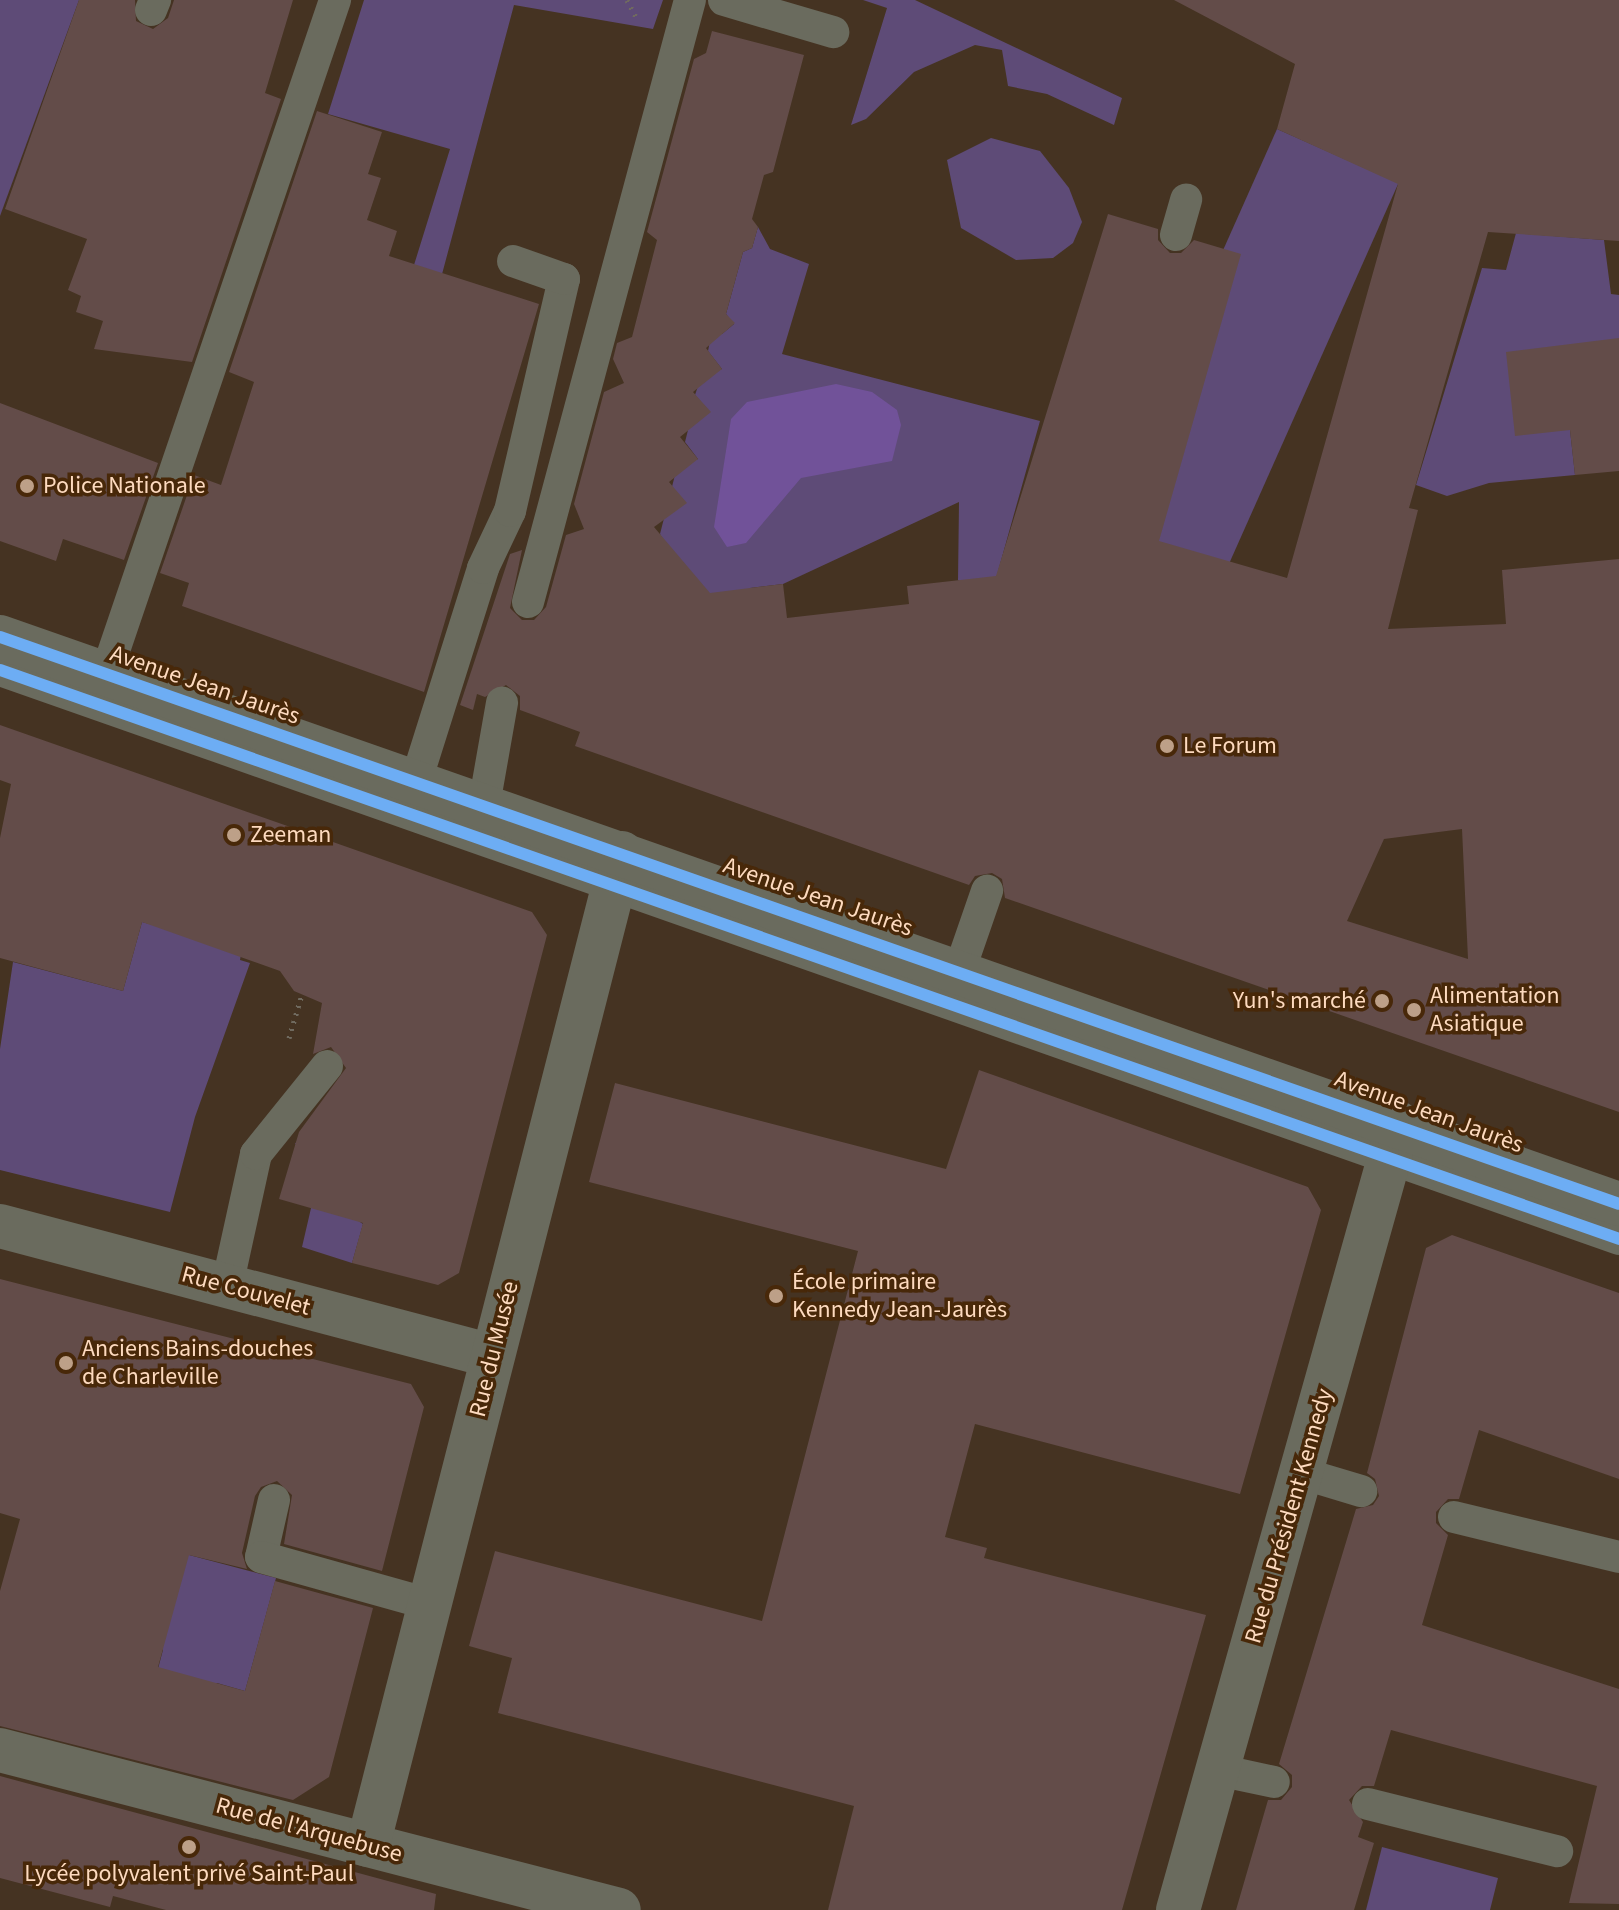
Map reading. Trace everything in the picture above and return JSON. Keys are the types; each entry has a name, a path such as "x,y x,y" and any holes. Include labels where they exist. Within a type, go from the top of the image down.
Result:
{"street":[{"name":"Avenue Jean Jaurès","path":"0,637 484,805 618,869 960,969 1394,1142 1619,1204"},
{"name":"Rue du Musée","path":"368,1845 618,869"},
{"name":"Rue du Président Kennedy","path":"1178,1910 1394,1142"},
{"name":"Rue Couvelet","path":"0,1226 492,1356"},
{"name":"Rue de l'Arquebuse","path":"0,1750 619,1910"}],"lane":[{"path":"106,674 335,0"},
{"path":"528,602 690,0"},
{"path":"724,0 833,32"},
{"path":"1176,235 1186,199"},
{"path":"416,781 483,568 510,511 564,279 513,261"},
{"path":"0,670 618,869 1394,1142 1619,1239"},
{"path":"484,805 502,703"},
{"path":"960,969 987,891"},
{"path":"227,1286 256,1154 327,1066"},
{"path":"1301,1473 1361,1491"},
{"path":"274,1500 261,1557 429,1604"},
{"path":"1454,1517 1619,1557"},
{"path":"1218,1770 1274,1782"},
{"path":"1368,1804 1557,1851"}],"shaded area":[{"path":"0,0 79,0 0,216"},
{"path":"364,0 663,0 653,29 514,5 441,278 414,265 450,149 328,114"},
{"path":"863,0 915,0 1122,98 1114,125 1047,94 1008,86 1002,50 975,45 914,72 866,119 851,125 887,8"},
{"path":"1277,129 1399,183 1224,575 1103,521"},
{"path":"991,138 1040,151 1069,188 1082,222 1073,243 1053,258 1016,260 961,228 947,160"},
{"path":"758,227 770,249 809,264 782,354 1040,421 990,600 958,580 959,502 783,584 750,588 753,622 711,626 660,534 677,467 698,459 685,442 690,422 710,412 695,395 701,377 722,369 708,351 712,331 722,334 734,324 726,314 743,252 752,248"},
{"path":"1516,233 1604,240 1611,294 1619,295 1619,366 1570,430 1575,475 1489,483 1447,496 1416,485 1482,268 1506,270"},
{"path":"836,384 872,392 897,410 901,425 892,461 801,478 746,543 727,547 714,527 731,419 747,402"},
{"path":"142,922 242,949 240,960 250,963 195,1117 170,1212 0,1170 0,1049 13,962 123,991"},
{"path":"328,1097 351,1216 363,1224 352,1263 302,1247 324,1152 295,1144"},
{"path":"0,1421 189,1555 276,1578 245,1691 217,1683 146,1714 163,1650"},
{"path":"1382,1847 1498,1878 1490,1910 1366,1910"}],"building":[{"path":"79,0 135,0 136,21 153,29 168,18 174,0 293,0 265,93 281,99 192,362 94,349 103,321 76,312 81,296 68,290 87,239 5,209"},
{"path":"1174,0 1619,0 1619,241 1488,232 1409,508 1418,510 1388,629 1506,624 1502,570 1619,559 1619,1112 1005,898 1002,879 992,873 975,876 969,885 575,746 580,732 520,710 520,696 506,685 485,697 477,694 473,710 460,705 510,554 522,550 510,608 522,620 534,620 546,607 566,535 584,529 574,504 604,392 624,383 613,359 617,343 632,337 657,240 647,232 694,59 706,53 712,31 804,55 773,172 764,175 752,219 758,227 752,248 743,252 726,314 735,323 706,348 722,369 693,392 711,412 680,437 698,459 669,482 687,503 654,527 710,593 783,584 787,618 909,604 907,586 996,576 1108,214 1158,229 1158,240 1170,253 1181,253 1194,240 1241,254 1159,541 1287,578 1398,184 1277,129 1295,64","holes":["1462,829 1468,959 1347,921 1384,839"]},
{"path":"317,111 382,132 368,174 381,178 367,220 397,231 389,256 539,304 424,692 182,606 189,583 160,573 194,475 221,485 254,382 229,372"},
{"path":"1619,338 1619,471 1575,475 1570,430 1515,436 1506,352"},
{"path":"0,403 158,463 124,560 63,539 56,561 0,541"},
{"path":"0,725 532,912 547,935 459,1273 438,1285 352,1263 363,1223 279,1199 299,1132 346,1068 331,1047 313,1054 322,1003 294,991 280,971 142,922 123,991 0,958 0,838 11,784 0,780"},
{"path":"979,1070 1308,1187 1321,1210 1240,1494 975,1424 945,1537 987,1548 984,1558 1206,1615 1122,1910 828,1910 854,1806 498,1713 512,1658 469,1646 495,1551 762,1621 858,1251 589,1182 615,1083 946,1169"},
{"path":"1452,1235 1619,1293 1619,1479 1479,1430 1459,1499 1448,1499 1436,1512 1436,1523 1448,1535 1422,1625 1619,1689 1619,1904 1569,1903 1597,1786 1391,1730 1374,1786 1362,1786 1349,1800 1363,1822 1358,1837 1374,1843 1354,1910 1236,1910 1268,1800 1281,1800 1292,1787 1292,1775 1279,1764 1356,1509 1373,1505 1379,1496 1375,1479 1367,1473 1426,1248"},
{"path":"0,1279 411,1384 424,1407 382,1571 284,1544 292,1495 277,1481 261,1487 255,1496 242,1553 247,1569 189,1555 158,1667 245,1691 275,1581 373,1608 329,1777 293,1800 0,1726 0,1591 20,1519 0,1513"},
{"path":"0,1776 436,1894 434,1910 166,1910 113,1896 110,1907 0,1878"}],"cycle path":[{"path":"0,637 1619,1204"},
{"path":"0,670 1619,1239"}],"place":[{"name":"Police Nationale","path":"27,486"},
{"name":"Le Forum","path":"1167,746"},
{"name":"Zeeman","path":"234,835"},
{"name":"Yun's marché","path":"1382,1001"},
{"name":"Alimentation Asiatique","path":"1414,1010"},
{"name":"École primaire Kennedy Jean-Jaurès","path":"776,1296"},
{"name":"Anciens Bains-douches de Charleville","path":"66,1363"},
{"name":"Lycée polyvalent privé Saint-Paul","path":"189,1847"}]}
